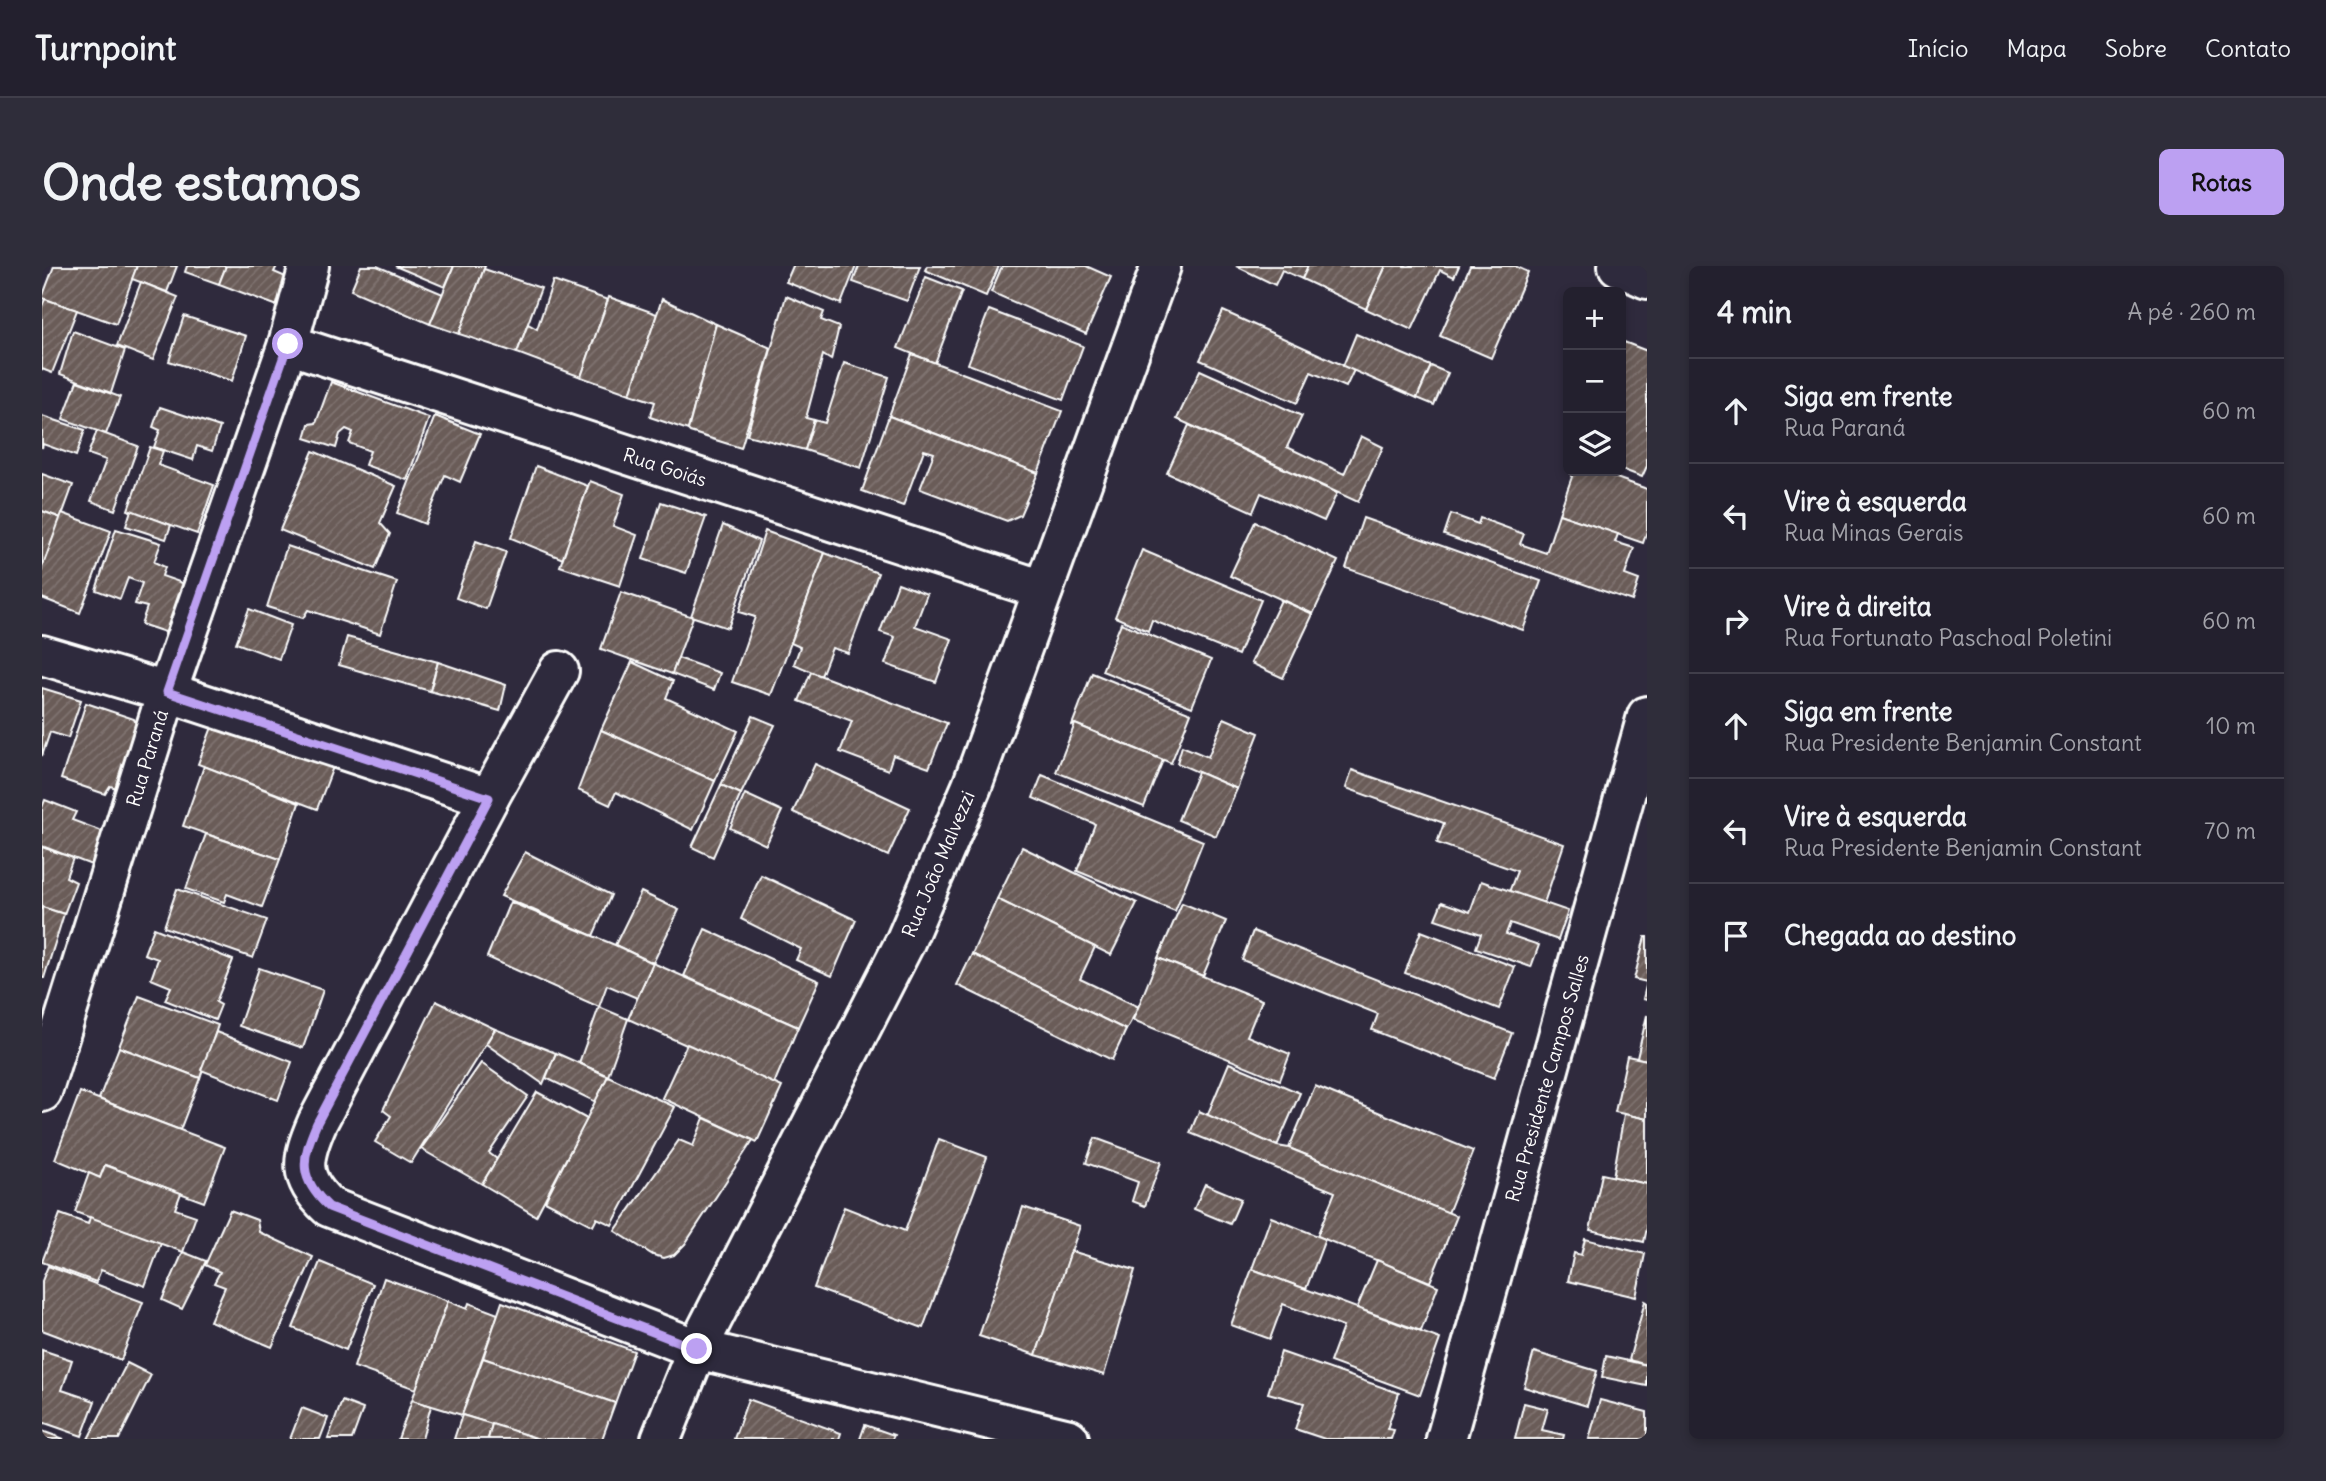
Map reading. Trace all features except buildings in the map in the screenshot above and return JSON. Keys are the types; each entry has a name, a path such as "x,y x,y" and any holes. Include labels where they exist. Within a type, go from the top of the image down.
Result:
{"street":[{"name":"Rua Paraná","path":"42,1092 167,692 288,344 309,266"},
{"path":"1618,266 1647,279"},
{"name":"Rua João Malvezzi","path":"661,1439 697,1349 905,942 972,786 1159,267"},
{"name":"Rua Goiás","path":"288,344 1043,590"},
{"path":"42,655 167,692 489,798"},
{"path":"559,671 317,1123 305,1152 308,1184 329,1207 697,1349 1069,1439"},
{"name":"Rua Presidente Campos Salles","path":"1446,1439 1647,716"}],"route":[{"path":"288,344 167,692 489,798 317,1123 305,1152 308,1184 329,1207 697,1349"}]}
